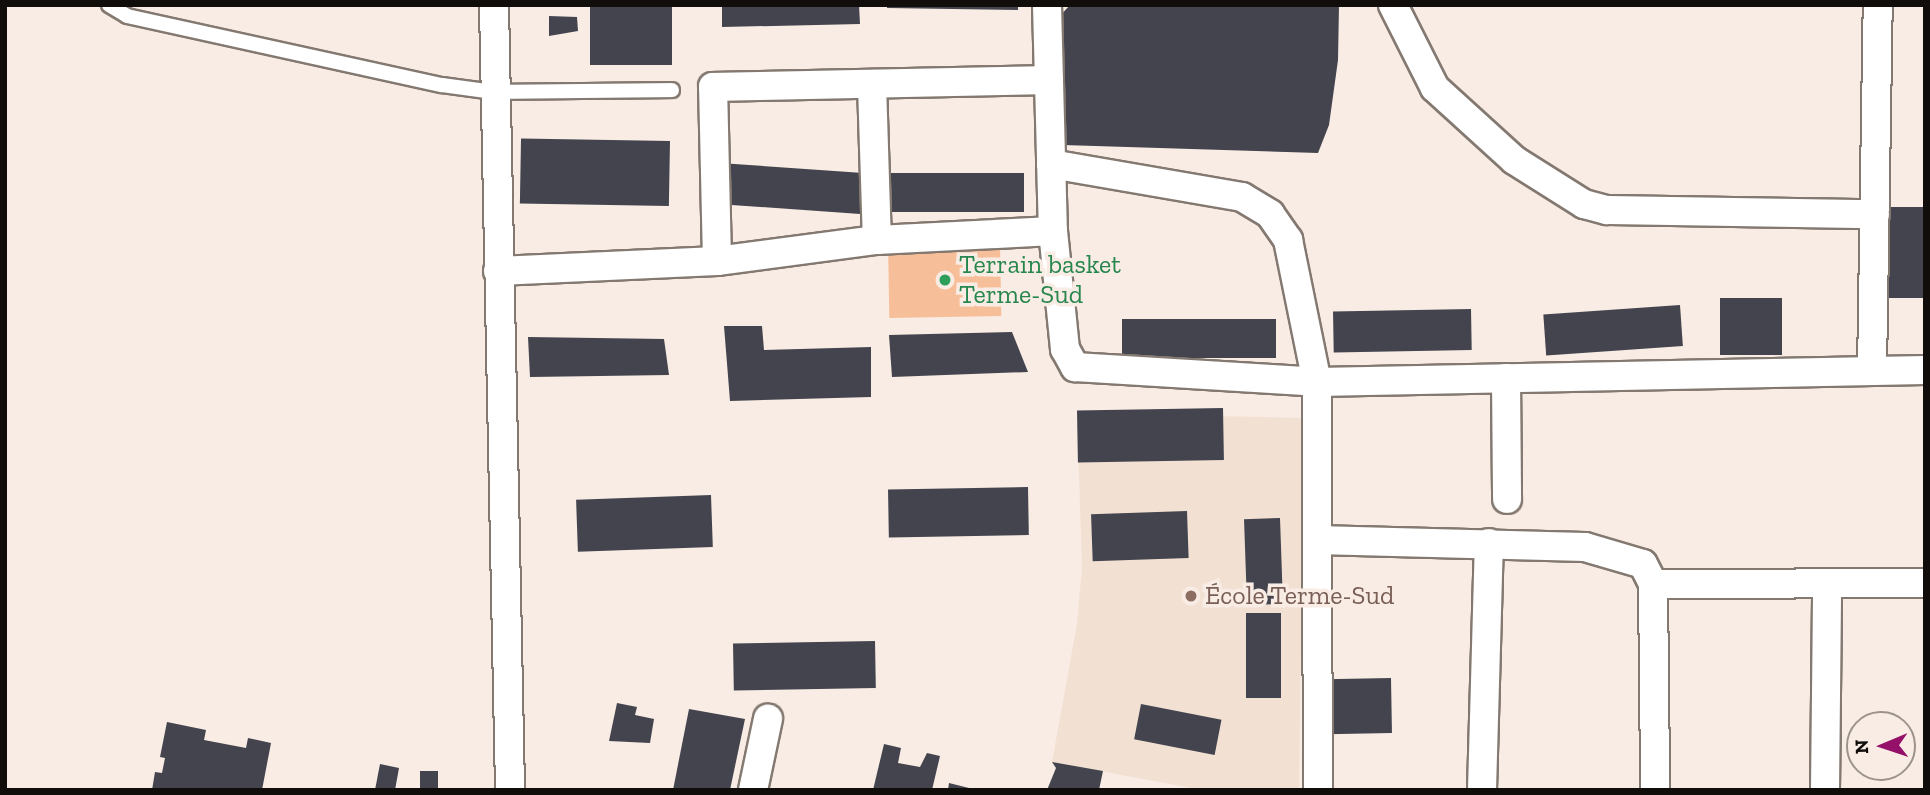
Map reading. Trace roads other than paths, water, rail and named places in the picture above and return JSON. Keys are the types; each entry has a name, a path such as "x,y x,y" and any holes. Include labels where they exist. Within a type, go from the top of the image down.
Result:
{"street":[{"path":"494,5 510,790"},
{"path":"1047,5 1053,231 1065,349 1074,367 1317,382 1925,370"},
{"path":"1393,5 1434,88 1514,160 1584,204 1607,210 1875,214"},
{"path":"1872,371 1878,5"},
{"path":"717,261 713,87 1049,80"},
{"path":"872,84 877,240"},
{"path":"1051,164 1242,197 1270,214 1288,240 1317,382 1318,790"},
{"path":"498,271 717,261 877,240 1053,231"},
{"path":"1506,378 1507,499"},
{"path":"1317,540 1586,547 1617,553 1643,564 1653,584 1655,790"},
{"path":"1482,790 1489,543"},
{"path":"1653,584 1925,583"},
{"path":"1825,790 1827,584"},
{"path":"753,790 768,719"}],"lane":[{"path":"108,5 140,19 442,85 494,92 672,90"}],"place":[{"name":"Terrain basket Terme-Sud","path":"945,280"},
{"name":"École Terme-Sud","path":"1191,596"}]}
